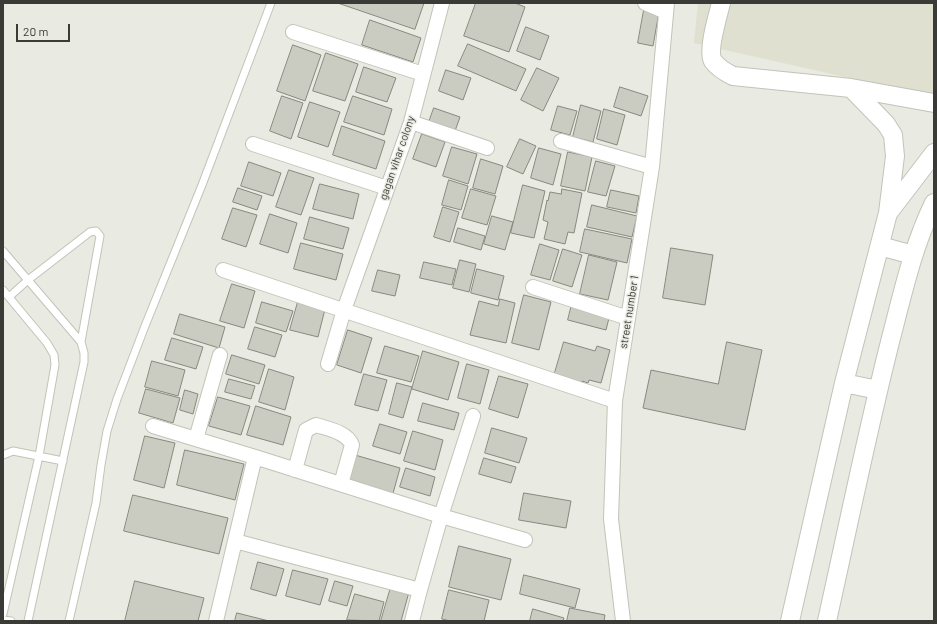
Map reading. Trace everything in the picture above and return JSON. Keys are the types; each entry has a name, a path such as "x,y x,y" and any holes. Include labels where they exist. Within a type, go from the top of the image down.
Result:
{"street":[{"name":"gagan vihar colony","path":"328,364 344,310 410,122 442,3"},
{"path":"645,3 667,8"},
{"path":"721,3 710,51 713,60 721,69 732,76 851,88 934,103"},
{"name":"street number 1","path":"623,621 611,519 615,401 652,167 667,8"},
{"path":"293,32 423,74"},
{"path":"790,621 844,383 888,212 895,156 893,135 882,119 851,88"},
{"path":"410,122 487,148"},
{"path":"561,141 652,167"},
{"path":"253,144 386,188"},
{"path":"888,212 934,153"},
{"path":"827,621 878,390 913,255 923,227 934,203"},
{"path":"880,246 913,255"},
{"path":"223,270 615,401"},
{"path":"533,287 628,318"},
{"path":"196,438 220,355"},
{"path":"844,383 878,390"},
{"path":"412,621 441,516 472,416"},
{"path":"295,470 306,430 316,425 338,432 350,440 352,445 340,484"},
{"path":"153,426 196,438 441,516 525,540"},
{"path":"216,621 255,457"},
{"path":"235,541 420,590"}],"lane":[{"path":"69,621 96,504 107,431 117,399 144,326 202,185 271,3"},
{"path":"9,297 28,280 90,232 96,231 100,236 80,342"},
{"path":"3,251 80,342 84,353 84,362 28,621"},
{"path":"3,290 47,343 54,355 55,365 39,456 3,614"},
{"path":"3,455 13,451 63,461"},
{"path":"3,620 11,621"}],"shaded area":[{"path":"698,3 934,3 934,97 694,43"}],"building":[{"path":"338,3 424,3 415,29"},
{"path":"476,3 515,3 525,7 509,52 464,36"},
{"path":"644,10 659,12 653,46 638,43"},
{"path":"370,20 421,38 413,62 362,45"},
{"path":"526,27 549,36 540,60 517,51"},
{"path":"468,44 526,69 516,91 458,66"},
{"path":"293,45 321,55 305,101 277,91"},
{"path":"326,53 358,64 345,101 313,91"},
{"path":"364,67 396,78 387,102 356,92"},
{"path":"537,68 559,78 543,111 521,100"},
{"path":"446,70 471,78 463,100 439,91"},
{"path":"620,87 648,96 641,116 614,107"},
{"path":"282,96 303,103 291,139 270,131"},
{"path":"353,96 392,109 384,135 344,122"},
{"path":"310,102 340,112 328,147 298,137"},
{"path":"581,105 601,111 593,142 573,137"},
{"path":"558,106 577,111 570,135 551,130"},
{"path":"434,108 460,117 455,131 429,122"},
{"path":"604,109 625,115 617,145 597,139"},
{"path":"342,126 385,141 376,169 333,155"},
{"path":"422,134 445,142 436,167 413,159"},
{"path":"520,139 536,146 523,174 507,167"},
{"path":"452,147 477,154 468,184 443,176"},
{"path":"539,148 561,154 553,185 531,178"},
{"path":"568,152 592,157 585,191 561,186"},
{"path":"481,159 503,166 495,194 473,188"},
{"path":"596,161 615,166 606,196 588,192"},
{"path":"249,162 281,173 273,196 241,186"},
{"path":"289,170 314,178 301,215 276,207"},
{"path":"449,180 468,186 461,210 442,205"},
{"path":"320,184 359,194 353,219 313,209"},
{"path":"523,185 545,191 534,238 511,233"},
{"path":"238,188 262,196 257,210 233,202"},
{"path":"471,189 496,196 487,225 462,218"},
{"path":"562,189 582,193 574,233 568,232 565,244 544,239 548,222 543,220 547,200 548,201 550,192 561,194"},
{"path":"611,190 639,196 636,213 607,207"},
{"path":"592,205 637,216 632,237 587,227"},
{"path":"443,207 459,212 450,242 434,237"},
{"path":"233,208 257,215 246,247 222,239"},
{"path":"270,214 297,223 288,253 260,244"},
{"path":"492,216 513,222 505,250 484,244"},
{"path":"310,217 349,228 343,249 304,239"},
{"path":"458,228 485,236 481,250 454,242"},
{"path":"585,229 632,239 627,263 580,252"},
{"path":"301,243 343,254 336,280 294,269"},
{"path":"540,244 559,250 550,280 531,275"},
{"path":"671,248 713,255 705,305 663,298"},
{"path":"563,249 582,255 572,287 553,281"},
{"path":"589,255 617,262 608,300 580,294"},
{"path":"460,260 476,264 469,292 453,288"},
{"path":"424,262 456,269 452,285 420,278"},
{"path":"477,269 504,276 498,300 471,293"},
{"path":"378,270 400,275 395,296 372,291"},
{"path":"232,284 255,291 244,328 220,321"},
{"path":"524,295 551,302 539,350 512,343"},
{"path":"500,299 515,303 506,343 470,335 479,301 498,306"},
{"path":"262,302 293,311 286,332 256,323"},
{"path":"298,302 325,309 318,337 290,330"},
{"path":"572,304 610,314 606,330 568,320"},
{"path":"180,314 225,327 219,348 174,334"},
{"path":"255,327 282,335 275,357 248,349"},
{"path":"348,330 372,338 361,373 337,365"},
{"path":"172,338 203,347 196,369 165,360"},
{"path":"564,342 595,351 597,346 610,350 601,383 589,380 588,383 582,381 582,384 554,376"},
{"path":"727,342 762,350 745,430 643,408 651,370 718,384"},
{"path":"385,346 419,356 411,382 377,373"},
{"path":"423,351 459,362 448,400 412,389"},
{"path":"232,355 265,365 259,384 226,374"},
{"path":"152,361 185,370 178,396 145,387"},
{"path":"467,364 489,370 480,404 458,398"},
{"path":"269,369 294,377 285,410 259,402"},
{"path":"364,374 387,380 378,411 355,405"},
{"path":"499,376 528,384 518,418 489,409"},
{"path":"229,379 255,386 251,399 225,392"},
{"path":"397,383 412,387 403,418 389,414"},
{"path":"146,389 180,398 173,423 139,413"},
{"path":"185,390 198,394 193,414 180,410"},
{"path":"218,397 250,406 241,435 209,426"},
{"path":"423,403 459,413 454,430 418,421"},
{"path":"256,406 291,417 283,445 247,435"},
{"path":"380,424 407,432 400,454 373,446"},
{"path":"492,428 527,438 519,463 485,453"},
{"path":"413,431 443,440 435,470 404,461"},
{"path":"145,436 175,443 164,488 134,480"},
{"path":"185,450 244,464 235,500 177,485"},
{"path":"355,455 400,468 392,497 347,484"},
{"path":"484,458 516,467 511,483 479,474"},
{"path":"406,468 435,477 430,496 400,487"},
{"path":"524,493 571,501 566,528 519,520"},
{"path":"133,495 228,518 219,554 124,531"},
{"path":"459,546 511,559 501,600 449,587"},
{"path":"258,562 284,569 276,596 251,589"},
{"path":"293,570 328,579 320,605 286,596"},
{"path":"524,575 580,589 575,608 520,594"},
{"path":"135,581 204,598 198,621 125,621"},
{"path":"335,581 353,586 347,606 329,601"},
{"path":"391,587 409,592 401,621 381,621"},
{"path":"449,590 489,600 484,621 450,621 442,619"},
{"path":"355,594 384,602 379,621 347,620"},
{"path":"570,608 605,615 604,621 567,621"},
{"path":"533,609 564,618 563,621 530,621"},
{"path":"237,613 269,621 235,621"}]}
